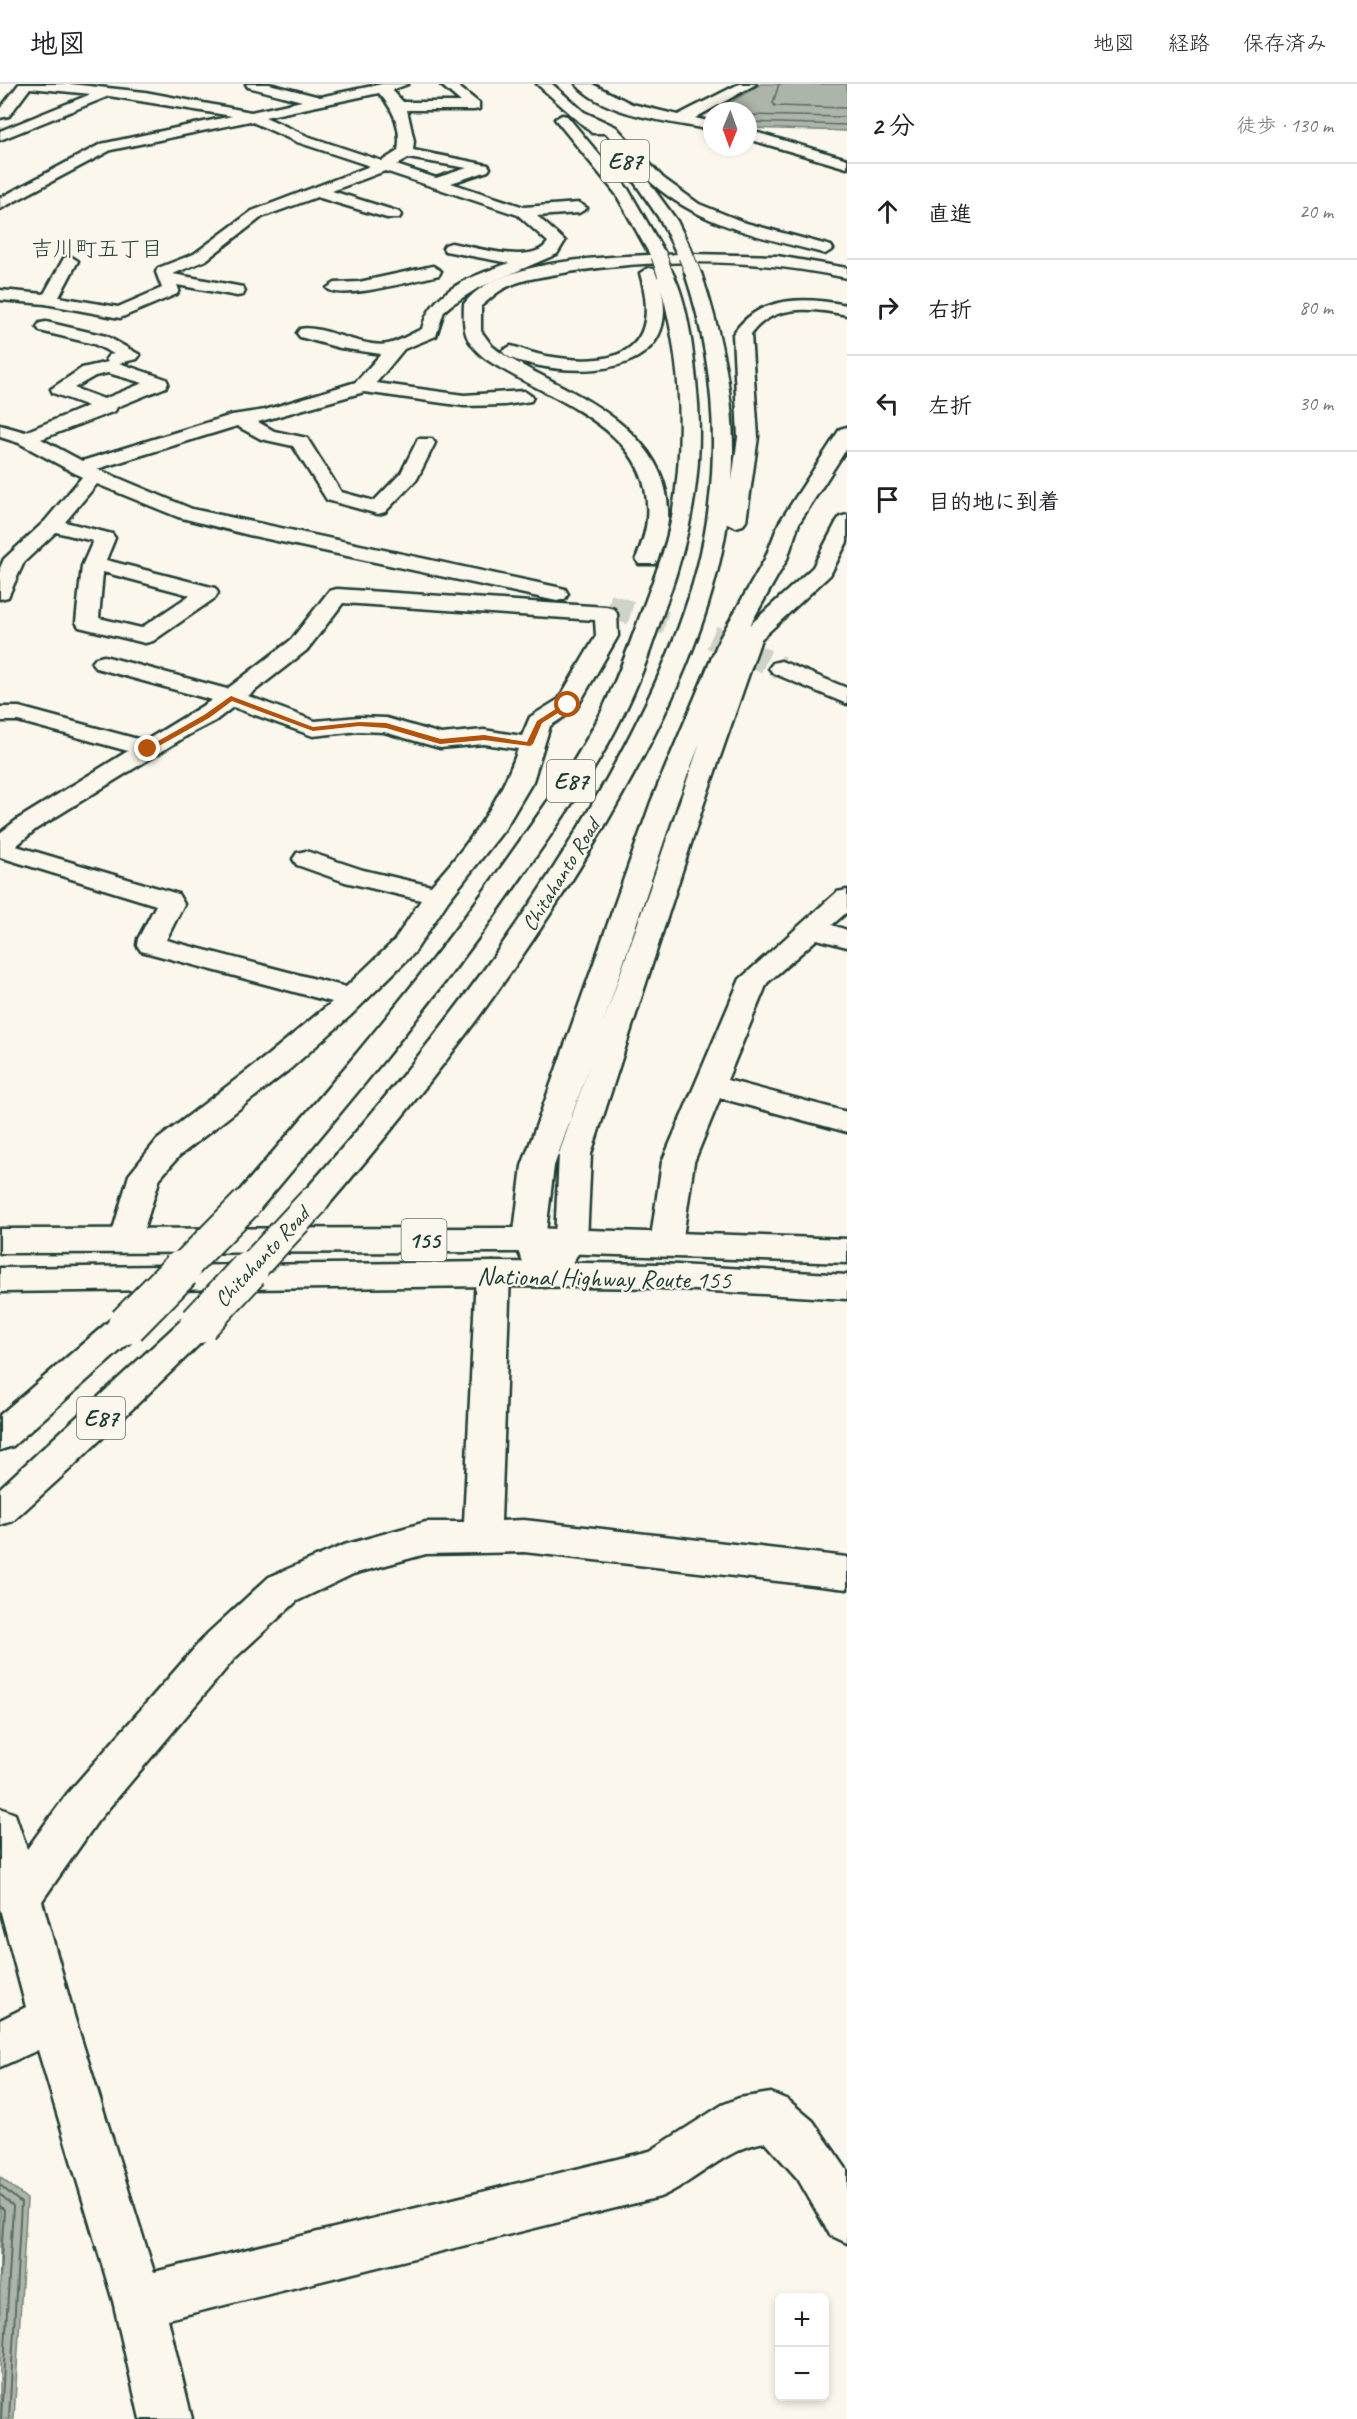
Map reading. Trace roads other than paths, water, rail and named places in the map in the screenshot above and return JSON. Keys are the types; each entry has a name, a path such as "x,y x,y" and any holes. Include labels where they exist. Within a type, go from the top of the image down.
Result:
{"main road":[{"path":"0,114 4,113 26,84"},
{"path":"32,84 203,105 254,117 302,139 523,212 557,241 550,251 464,288 437,309 430,332 398,345 363,386"},
{"path":"0,137 109,92 123,84"},
{"path":"253,84 322,102"},
{"path":"395,110 474,106 447,84"},
{"name":"Chitahanto Road","path":"0,1510 199,1324 383,1123 445,1044 523,936 595,823 649,724 696,610 712,546 723,445 722,382 716,346 690,264 669,221 633,171 581,115 544,84"},
{"path":"583,84 592,92 613,101 703,124"},
{"path":"680,119 699,112 749,84"},
{"path":"327,86 351,95"},
{"path":"0,204 106,147 301,107 389,86 407,141 405,153"},
{"name":"E87","path":"529,91 560,117 601,164 601,176 653,265"},
{"path":"301,107 335,112"},
{"path":"581,115 611,130 658,181 694,207 740,226 838,253"},
{"path":"0,137 29,142"},
{"path":"757,137 847,164"},
{"path":"0,296 45,299 120,313 171,290 164,273 200,257 257,214 382,167 405,153 443,158 483,168 437,183"},
{"path":"81,161 105,164"},
{"path":"315,191 393,215"},
{"path":"523,212 579,208"},
{"path":"451,248 528,261"},
{"path":"641,580 658,517 656,494 648,466 635,446 603,417 502,362 488,351 472,333 469,315 472,307 489,291 522,276 586,263 695,259 768,260 847,273"},
{"path":"45,299 70,261"},
{"path":"399,261 421,264 464,288"},
{"path":"653,265 653,288 654,328 645,344 636,351 611,360 567,365 528,358 501,344 488,326 494,304 508,293 548,277 600,269 697,265 762,267 807,271 847,281"},
{"name":"Chitahanto Road","path":"0,1436 127,1325 246,1204 395,1030 473,928 550,817 611,715 639,652 681,521 689,464 691,414 680,319 653,265"},
{"path":"335,288 359,287 433,271"},
{"path":"166,278 237,291"},
{"path":"45,299 49,282"},
{"path":"696,610 727,566 734,536 748,437 742,333 755,317 768,310 802,305 847,310"},
{"path":"46,327 100,340 129,352 131,355 112,360 104,367"},
{"path":"306,333 340,343 394,350"},
{"path":"26,439 108,407 159,383 111,366 94,368 60,389 108,407"},
{"path":"0,592 15,559 52,525 88,471 239,418 267,415 363,386 405,394 503,401 524,397"},
{"path":"239,418 268,435 300,442 334,496 378,508 410,475 425,443"},
{"path":"0,431 26,439 88,471 185,513 249,529 608,606 639,652"},
{"path":"847,433 789,523 776,559 731,638 664,802 538,1166 529,1240 545,1275 572,1241 575,1154 691,803 751,636 822,570 847,521"},
{"path":"52,525 105,538 94,564 87,622 145,636 207,593 94,564"},
{"path":"0,848 27,824 148,749 207,716 299,645 337,596 617,619"},
{"path":"126,1240 145,1175 168,1148 227,1100 279,1062 352,998 404,947 437,896 464,867 491,830 520,781 530,744 539,722 568,705 617,619"},
{"path":"104,663 231,698 313,729 359,724 386,725 440,741 484,738 530,744"},
{"path":"781,668 847,697"},
{"path":"0,714 19,714 148,749"},
{"path":"0,848 168,900 170,904 168,911 152,936 151,945 352,998"},
{"path":"306,859 354,876 437,896"},
{"path":"666,1244 678,1162 754,979 847,898"},
{"path":"812,928 847,939"},
{"path":"710,1086 847,1122"},
{"name":"National Highway Route 155","path":"0,1241 529,1240 847,1251"},
{"path":"482,1535 493,1274"},
{"name":"National Highway Route 155","path":"0,1280 493,1274 660,1276 847,1287"},
{"path":"19,1896 82,1808 221,1646 283,1589 344,1561 426,1538 482,1535 524,1536 847,1573"},
{"path":"0,1828 52,2019 138,2301 166,2419"},
{"path":"0,2044 52,2019"},
{"path":"138,2301 660,2173 739,2122 771,2117 793,2131 819,2168 847,2218"}],"water":[{"path":"761,84 847,84 847,131 757,128 757,102 731,102"},
{"path":"0,2177 27,2199 14,2419 0,2419"}],"tunnel":[{"path":"608,606 710,636 781,668"}],"district":[{"name":"吉川町五丁目","path":"97,249"}]}
